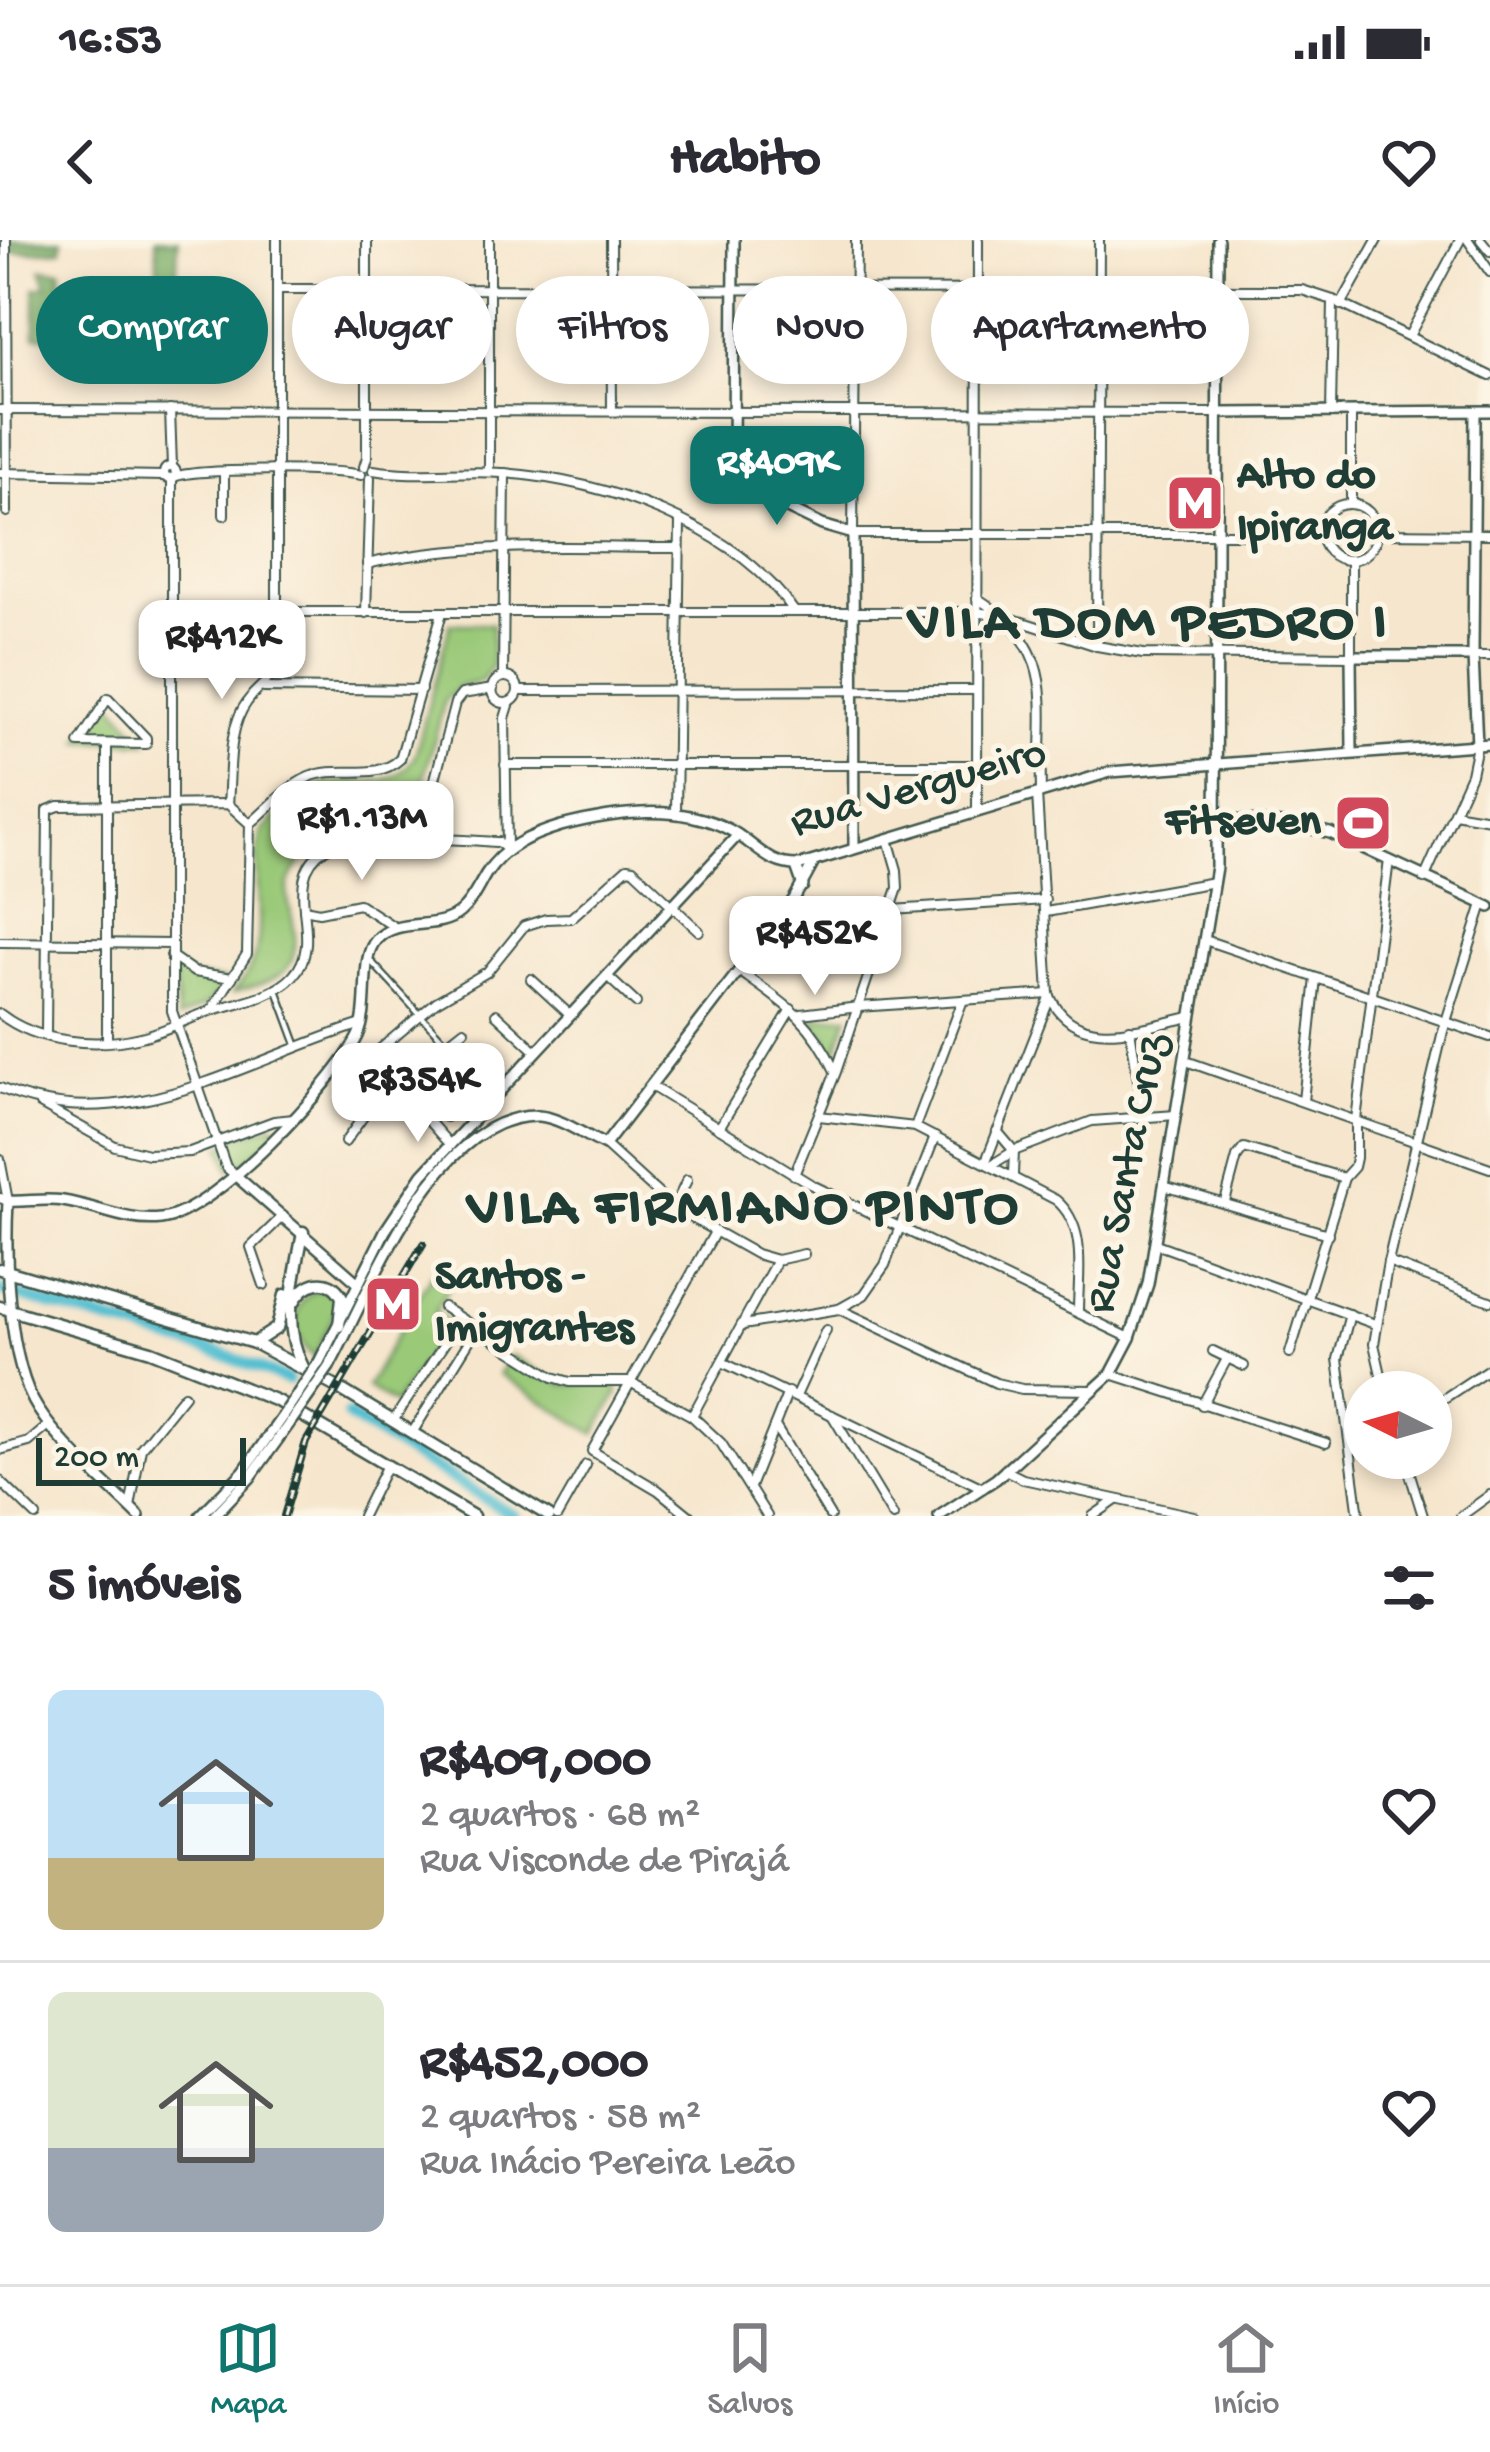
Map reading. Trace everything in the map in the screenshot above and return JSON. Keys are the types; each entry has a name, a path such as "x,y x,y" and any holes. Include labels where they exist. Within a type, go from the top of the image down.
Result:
{"main road":[{"path":"733,276 734,240"},
{"name":"Rua Santa Cruz","path":"1218,240 1219,276"},
{"path":"734,384 734,475 742,486 822,525 854,534 854,848"},
{"name":"Rua Santa Cruz","path":"939,1516 1005,1471 1111,1374 1143,1305 1167,1186 1214,882 1218,384"},
{"path":"1218,412 1490,412"},
{"path":"1475,412 1472,656 1477,745"},
{"path":"1352,752 1351,656 1472,656"},
{"name":"Rua Vergueiro","path":"507,849 557,827 631,814 676,813 705,819 738,835 770,860 796,866 1110,772 1490,744"},
{"path":"1217,799 1231,820"},
{"path":"1217,838 1231,820"},
{"path":"1231,820 1309,827 1353,842 1486,906"},
{"path":"324,1364 358,1282 406,1197 467,1122 738,835"},
{"path":"139,1516 49,1425 31,1397 8,1307 4,1199 60,1200 131,1218 159,1220 184,1213 236,1175 348,1057 364,1024 367,957 378,938 396,928 443,921 459,913 507,849"},
{"path":"214,1516 250,1478 360,1311 436,1173 481,1134 509,1122 545,1117 605,1145 803,886 813,864"},
{"path":"796,866 803,886"},
{"path":"487,1102 490,1114 509,1122"},
{"path":"467,1122 478,1124 481,1134"},
{"path":"236,1175 358,1282 363,1298 360,1311"},
{"path":"300,1229 290,1310 291,1342 304,1369"},
{"path":"254,1343 273,1333 280,1322 300,1229"},
{"path":"5,1274 254,1343 553,1516"},
{"path":"290,1310 310,1284 326,1282 342,1297 338,1326"},
{"path":"8,1307 189,1364 277,1401 473,1516"},
{"path":"200,1516 244,1472 288,1417"}],"street":[{"path":"6,240 3,473 7,512"},
{"path":"228,804 236,724 248,700 264,688 277,656 277,240"},
{"path":"367,240 367,276"},
{"path":"489,240 489,276"},
{"path":"611,240 611,276"},
{"path":"856,240 856,276"},
{"path":"977,276 978,240"},
{"path":"1099,240 1099,276"},
{"path":"1331,412 1337,302 1377,240"},
{"path":"1409,336 1464,240 1490,272"},
{"path":"1481,240 1490,251"},
{"path":"277,289 292,289"},
{"path":"709,290 733,290"},
{"path":"1249,290 1302,290 1337,302 1490,376"},
{"path":"366,613 368,384"},
{"path":"489,472 490,384"},
{"path":"612,384 612,411"},
{"path":"856,384 854,534 1322,534"},
{"path":"977,811 978,384"},
{"path":"1097,646 1099,384"},
{"path":"3,410 1218,412"},
{"path":"170,410 174,1025 226,1167 236,1175"},
{"path":"1351,413 1352,504"},
{"path":"224,472 224,514"},
{"path":"3,473 489,472 600,489 680,520 775,584 795,612"},
{"path":"419,840 454,704 462,694 493,689 503,677 505,473"},
{"path":"1352,504 1373,517 1377,533 1372,548 1351,560 1335,556 1322,534 1322,524 1333,509 1352,504"},
{"path":"676,813 680,520"},
{"path":"1377,533 1490,534"},
{"path":"367,564 421,553 505,548 679,548"},
{"path":"171,612 976,612 1143,654 1351,656 1351,560"},
{"path":"768,612 775,584"},
{"path":"976,597 1007,617 1036,659 1049,996 989,1162"},
{"path":"250,824 310,777 326,772 372,772 392,766 405,752 442,613"},
{"path":"1025,638 1031,625"},
{"path":"1472,656 1490,656"},
{"path":"503,677 514,680 518,691"},
{"path":"264,688 421,690"},
{"path":"493,689 505,701 507,849"},
{"path":"505,701 518,691 975,690"},
{"path":"109,698 148,740 144,745 107,744 79,740 109,698"},
{"path":"107,744 107,1041"},
{"path":"1424,879 1474,764 1477,745"},
{"path":"505,765 975,765"},
{"path":"46,1035 48,810 59,806 228,804 246,816 250,824 247,954 212,1010"},
{"path":"1454,813 1490,818"},
{"path":"794,1175 836,1072 892,910 898,878 888,839"},
{"path":"0,1014 15,1025 46,1035 107,1041 143,1036 276,988 299,968 308,932 303,878 328,847 347,841 419,840 498,842 507,849"},
{"path":"1290,1353 1344,1178 1355,1163 1356,1120 1389,860"},
{"path":"348,1057 356,1062 367,1060 449,993 487,972 524,926 572,918 627,868 633,868 699,931"},
{"path":"1046,912 1214,882"},
{"path":"892,910 1045,900"},
{"path":"304,909 319,912 359,904 396,928"},
{"path":"1379,1371 1375,1324 1388,1262 1446,1022 1486,906"},
{"path":"1205,940 1490,1037"},
{"path":"0,942 171,944"},
{"path":"170,956 194,972 232,978"},
{"path":"367,957 448,1045"},
{"path":"739,971 801,1015 836,1072"},
{"path":"607,976 636,1003"},
{"path":"1303,1101 1316,978"},
{"path":"532,979 570,1015"},
{"path":"276,988 298,1047"},
{"path":"801,1015 859,1006 1049,996"},
{"path":"1049,996 1062,1017 1084,1032 1194,1017"},
{"path":"915,1127 963,1000"},
{"path":"719,1128 791,1009"},
{"path":"496,1014 536,1052"},
{"path":"39,1103 125,1104 196,1086 364,1024"},
{"path":"1130,1029 1144,1118"},
{"path":"345,1142 365,1111 464,1030"},
{"path":"446,1117 422,1088 439,1064 460,1049"},
{"path":"1186,1061 1490,1168"},
{"path":"436,1129 501,1064"},
{"path":"397,1084 449,1144"},
{"path":"651,1086 794,1175 1130,1337"},
{"path":"0,1088 39,1103 115,1146 148,1154 177,1155 274,1121 294,1119"},
{"path":"77,1126 80,1107"},
{"path":"989,1162 1092,1121 1178,1115"},
{"path":"819,1117 915,1127 1056,1200 1075,1221 1078,1312"},
{"path":"997,1132 1014,1151 1013,1175"},
{"path":"742,1325 839,1309 864,1295 901,1228 903,1211 934,1137"},
{"path":"605,1145 674,1208 756,1255 777,1260 804,1253"},
{"path":"1225,1202 1237,1157 1244,1148 1344,1178"},
{"path":"0,1159 4,1199"},
{"path":"674,1208 687,1180"},
{"path":"1167,1186 1328,1234"},
{"path":"264,1285 251,1247 284,1215"},
{"path":"690,1516 658,1490 592,1451 715,1232"},
{"path":"1156,1244 1375,1324"},
{"path":"692,1416 777,1260"},
{"path":"1388,1262 1490,1301"},
{"path":"443,1307 553,1377 570,1382 630,1382 692,1416 713,1433 767,1516"},
{"path":"839,1309 996,1383 1022,1389 1095,1390"},
{"path":"1349,1314 1338,1359 1359,1516"},
{"path":"393,1421 460,1320"},
{"path":"412,1433 476,1330"},
{"path":"750,1488 775,1426 826,1330"},
{"path":"1213,1351 1244,1366"},
{"path":"1202,1405 1227,1359"},
{"path":"722,1362 983,1488"},
{"path":"1452,1393 1490,1368"},
{"path":"1111,1374 1326,1443"},
{"path":"130,1507 141,1448 184,1395"},
{"path":"831,1414 892,1516"},
{"path":"39,1436 49,1425"},
{"path":"775,1426 830,1516"},
{"path":"0,1450 39,1436 61,1436"},
{"path":"362,1516 388,1463"},
{"path":"553,1516 586,1465"},
{"path":"1005,1471 1023,1479 1194,1516"},
{"path":"1412,1479 1423,1516"},
{"path":"0,1481 36,1516"},
{"path":"1461,1516 1490,1496"},
{"path":"1094,1516 1116,1500"}],"green space":[{"path":"12,240 62,240 61,250 12,252"},
{"path":"156,240 178,240 177,276 158,276"},
{"path":"41,269 61,270 61,276 43,276"},
{"path":"450,624 492,624 492,667 481,682 460,686 445,700 410,831 348,832 309,851 288,890 295,940 290,964 272,980 231,994 246,975 259,937 262,832 312,788 381,780 405,769 415,756"},
{"path":"109,699 146,742 80,741"},
{"path":"174,965 194,977 226,980 208,1004 178,1019"},
{"path":"848,1016 834,1058 825,1035 810,1018"},
{"path":"275,1124 274,1134 230,1170 221,1146"},
{"path":"431,1275 449,1286 435,1312 450,1322 394,1404 367,1387"},
{"path":"317,1290 328,1290 339,1303 314,1358 302,1342 297,1322 301,1304"},
{"path":"511,1355 563,1385 615,1384 618,1393 595,1434 499,1374"}],"waterway":[{"path":"0,1290 222,1354 287,1380"},
{"path":"348,1416 514,1516"}],"railway":[{"path":"284,1516 306,1442 423,1244"}],"place":[{"name":"Alto do Ipiranga","path":"1195,503"},
{"name":"Fitseven","path":"1363,823"},
{"name":"Santos - Imigrantes","path":"393,1304"}],"district":[{"name":"VILA DOM PEDRO I","path":"1149,625"},
{"name":"VILA FIRMIANO PINTO","path":"744,1210"}]}
